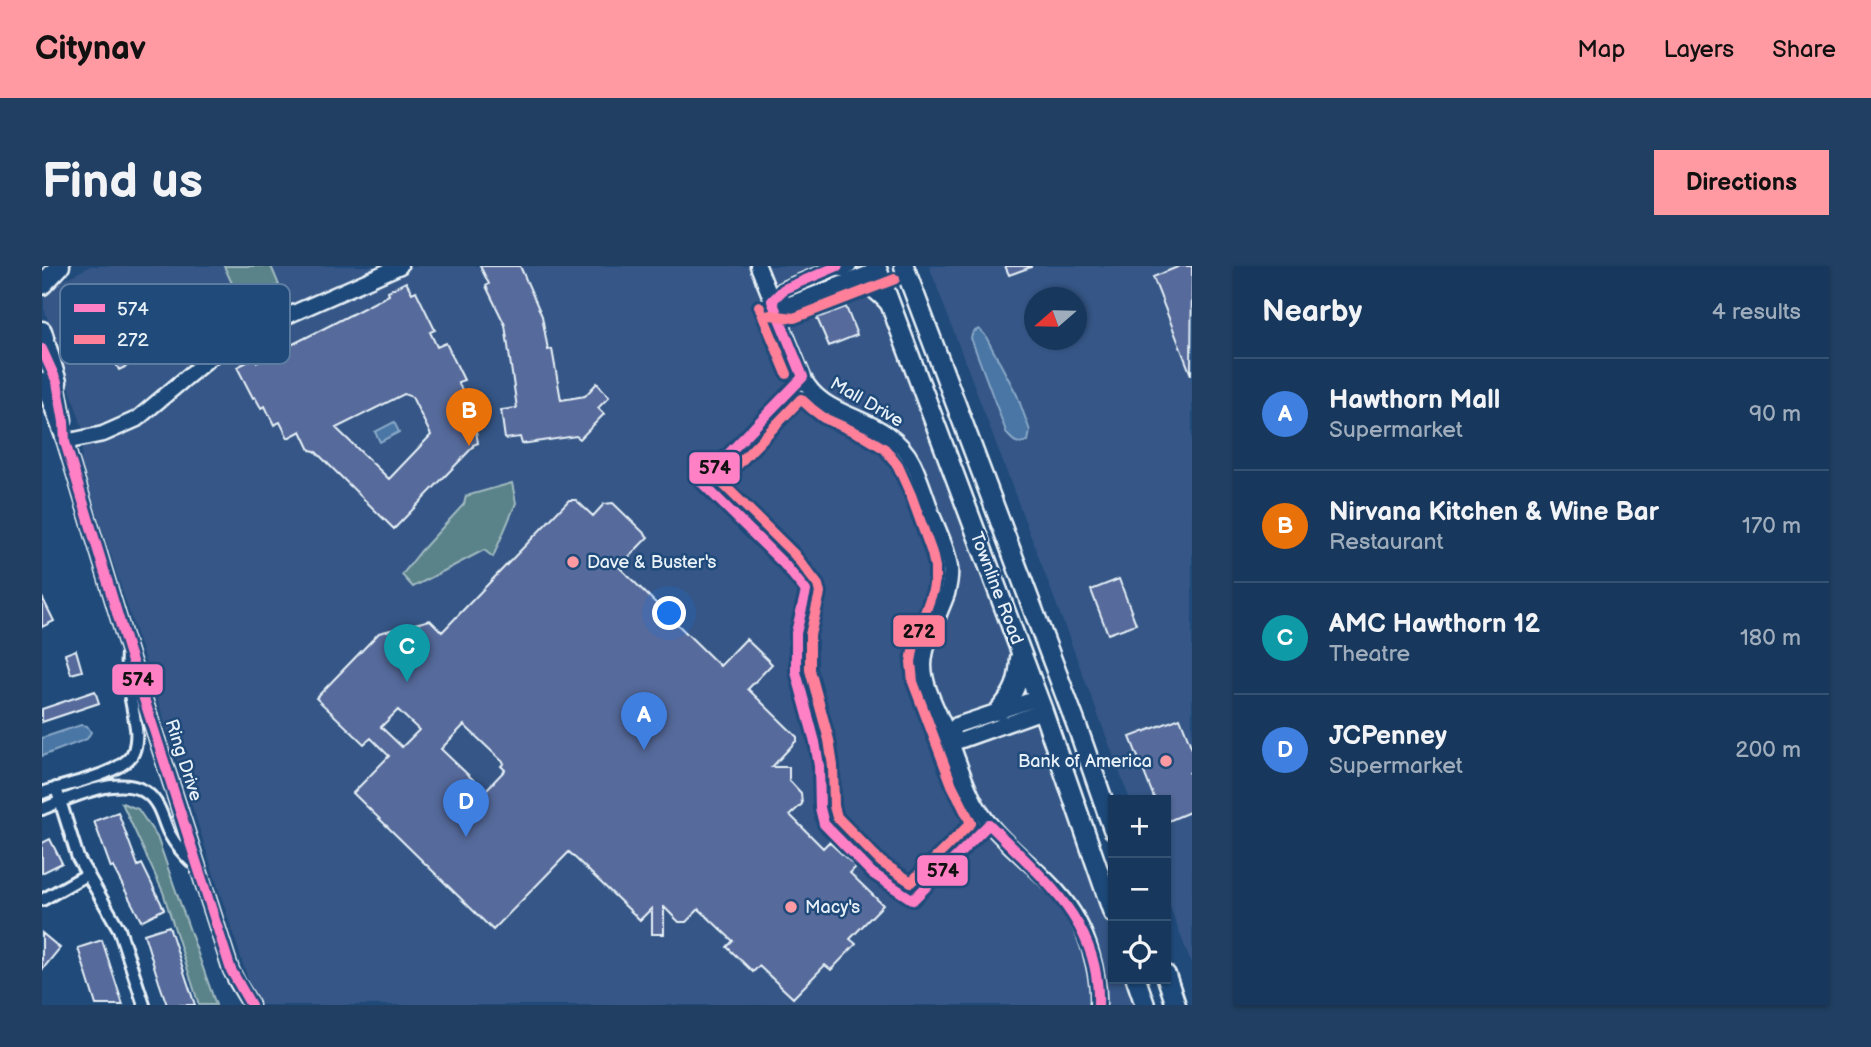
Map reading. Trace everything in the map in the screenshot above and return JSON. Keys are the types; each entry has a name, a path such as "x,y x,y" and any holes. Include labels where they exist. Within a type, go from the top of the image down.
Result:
{"main road":[{"path":"42,271 52,266"},
{"path":"42,285 60,266"},
{"name":"Townline Road","path":"904,266 1108,815"},
{"name":"Townline Road","path":"877,268 1041,705 1108,898"},
{"path":"42,331 49,381"},
{"path":"999,711 1010,699 1019,678 1020,648"},
{"path":"1138,984 1145,1005"},
{"path":"1169,984 1176,1005"}],"street":[{"path":"290,315 400,266"},
{"name":"Mall Drive","path":"758,266 809,388 828,404 892,436 914,466 946,551 950,570 947,592 928,643 924,669 929,687 980,814 1060,894 1082,928 1095,967 1098,1005"},
{"path":"772,301 784,289 842,266"},
{"path":"772,301 790,304 877,268"},
{"path":"804,299 816,301 859,285 871,289 892,309"},
{"name":"Ring Drive","path":"42,349 49,381 64,422 65,442 128,649 232,970 251,1005"},
{"path":"65,442 103,434 137,419 203,364"},
{"path":"42,793 99,775 122,764 132,755 136,729 126,669 128,649"},
{"path":"1041,705 959,741 948,733 957,725 999,711 1041,705"},
{"path":"42,809 109,787 134,785 156,803 169,832 184,855 198,867"},
{"path":"56,788 78,858 119,929 144,1005"},
{"path":"42,900 88,874"}],"shaded area":[{"path":"91,266 871,266 1038,711 1108,914 1108,984 1133,984 1140,1005 249,1005 252,992 81,463 83,430 62,364 290,364 290,284 60,284 60,358 44,308 44,297 53,285"},
{"path":"929,266 1192,266 1192,966 1171,909 1171,795 1128,795"},
{"path":"979,329 985,335 1017,395 1030,431 1028,441 1016,442 1007,434 971,338 973,332"},
{"path":"394,422 399,432 380,442 375,432"},
{"path":"81,725 87,726 91,732 87,739 42,756 42,738"}],"green space":[{"path":"224,266 271,266 279,284 232,284"},
{"path":"512,483 516,503 493,557 484,550 413,587 402,575 464,504 466,496"},
{"path":"122,803 138,809 157,837 216,1005 199,1005 163,892"}],"building":[{"path":"480,266 520,266 542,316 548,350 552,349 561,400 585,396 597,383 609,397 598,408 604,414 580,439 576,436 522,444 520,437 505,439 501,410 517,408 505,325 486,286 489,284"},
{"path":"1005,266 1031,266 1031,267 1009,275"},
{"path":"1180,266 1192,266 1191,375 1153,277"},
{"path":"406,282 412,293 416,291 435,330 430,332 437,347 446,343 464,380 458,382 465,396 468,413 473,413 478,443 473,445 394,529 315,451 310,450 301,431 288,438 280,422 274,425 265,406 261,408 255,397 253,398 237,367 243,364 290,364 290,346 389,295 388,291","holes":["404,394 412,397 431,435 389,479 336,428"]},
{"path":"846,307 857,335 829,346 817,318"},
{"path":"116,364 126,364 127,366 119,370"},
{"path":"569,500 576,500 593,516 604,504 613,503 648,537 619,567 720,666 746,639 772,664 748,689 797,737 772,767 789,767 789,780 801,793 802,804 790,815 823,848 829,842 856,867 850,873 883,905 850,939 856,944 831,970 825,965 793,998 759,966 753,972 727,947 733,941 699,909 686,922 679,922 664,907 664,934 652,934 652,908 640,920 569,852 493,930 353,793 389,756 371,738 364,744 316,698 379,633 430,620 442,632","holes":["398,710 419,730 402,747 381,727","464,725 504,763 501,766 505,770 485,791 441,749"]},
{"path":"1119,579 1136,624 1108,634 1091,590"},
{"path":"42,597 54,621 42,627"},
{"path":"76,650 82,671 71,674 65,654"},
{"path":"95,691 99,703 42,722 42,709"},
{"name":"Bank of America","path":"1180,718 1192,749 1192,772 1189,773 1192,782 1192,811 1171,820 1171,795 1153,795 1130,737"},
{"path":"118,812 138,866 142,864 164,909 141,921 113,867 111,868 94,821"},
{"path":"50,839 62,863 42,873 42,843"},
{"path":"169,926 195,1005 167,1005 159,982 144,934"},
{"path":"42,933 60,948 42,970"},
{"path":"102,940 123,1005 96,1005 78,948"}],"transit line":[{"name":"574","path":"838,266 784,289 772,301 803,377 701,482 784,564 806,591 796,633 796,672 815,742 819,766 820,808 824,824 872,873 913,900 989,824 1048,883 1079,925 1090,949 1096,976 1098,1005"},
{"name":"272","path":"770,315 794,318 895,279"},
{"name":"272","path":"759,306 787,374"},
{"name":"574","path":"42,349 57,382 65,442 128,649 231,970 251,1005"},
{"name":"272","path":"801,399 824,418 885,449 898,466 932,553 935,579 914,645 911,662 913,682 952,785 971,823 911,882 881,862 837,817 829,740 810,670 810,635 820,593 818,585 794,554 721,482 801,399"}],"place":[{"name":"Nirvana Kitchen & Wine Bar","path":"469,446"},
{"name":"Dave & Buster's","path":"573,562"},
{"name":"AMC Hawthorn 12","path":"407,682"},
{"name":"Hawthorn Mall","path":"644,750"},
{"name":"Bank of America","path":"1166,761"},
{"name":"JCPenney","path":"466,837"},
{"name":"Macy's","path":"791,907"}]}
